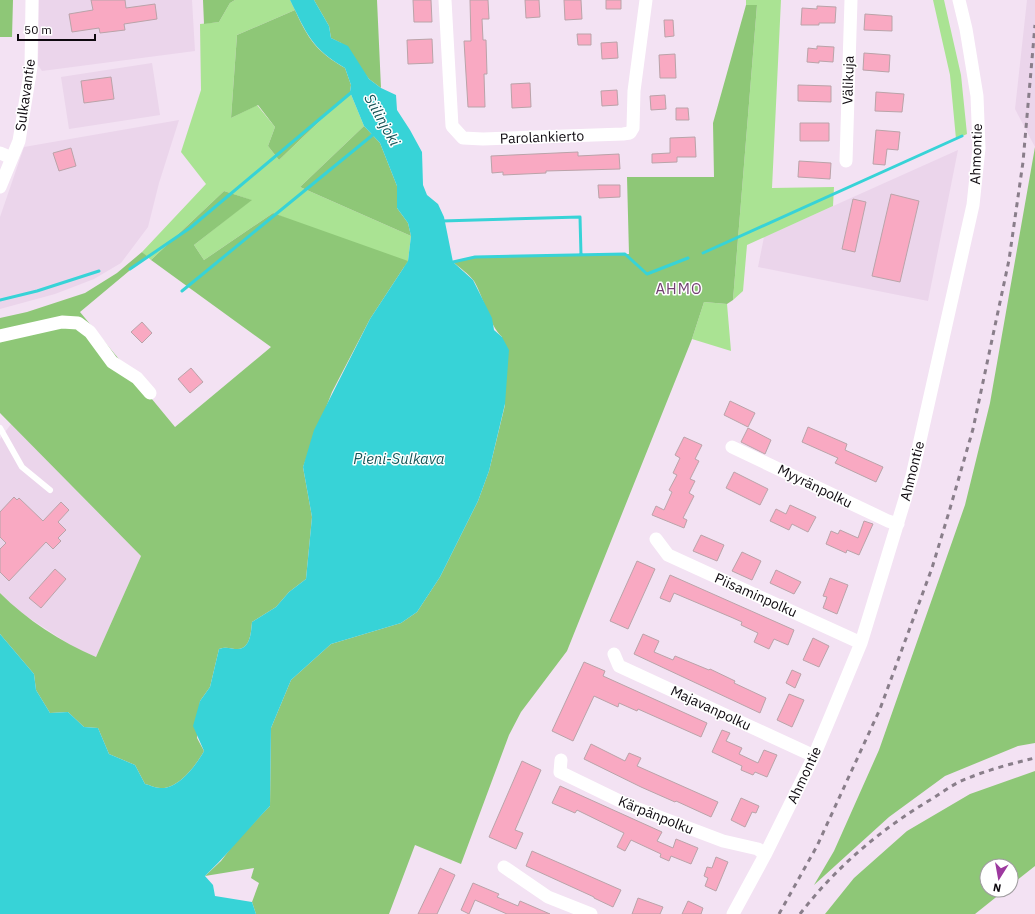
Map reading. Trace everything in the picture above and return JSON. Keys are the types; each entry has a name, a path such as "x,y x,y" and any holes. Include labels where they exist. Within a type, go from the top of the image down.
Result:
{"street":[{"name":"Sulkavantie","path":"0,187 6,155 19,141 31,67 32,0"},
{"name":"Parolankierto","path":"445,0 452,126 463,138 483,139 630,133 632,128 634,90 646,0"},
{"name":"Välikuja","path":"846,161 851,0"},
{"name":"Ahmontie","path":"733,914 765,855 814,756 861,643 912,476 973,206 979,148 977,96 966,29 959,0"},
{"path":"0,336 62,322 78,323 90,332 112,362 137,378 150,393"},
{"name":"Myyränpolku","path":"732,447 888,521 898,524"},
{"name":"Piisaminpolku","path":"656,539 668,555 861,643"},
{"name":"Majavanpolku","path":"614,654 619,666 814,756"},
{"name":"Kärpänpolku","path":"561,760 560,772 628,805 723,841 758,849 765,855"},
{"path":"504,867 548,897 591,914"}],"lane":[{"path":"0,428 22,467 50,490"}],"shaded area":[{"path":"39,0 192,0 195,51 42,71 38,65"},
{"path":"1027,0 1035,0 1035,147 1015,109"},
{"path":"152,63 160,115 69,129 61,77"},
{"path":"179,120 159,183 148,227 121,263 94,279 55,294 0,309 0,217 24,147"},
{"path":"958,150 928,301 758,267 764,237"},
{"path":"11,424 141,556 96,657 75,648 17,610 0,593 0,439"}],"green space":[{"path":"0,0 13,0 12,37 0,37"},
{"path":"203,0 235,0 230,3 219,22 204,24"},
{"path":"235,0 290,0 295,10 237,35 231,118 257,105 275,127 268,146 279,160 350,92 364,126 300,187 411,236 408,261 411,270 273,213 204,260 194,245 251,200 224,191 151,260 142,252 206,184 181,152 201,90 200,24 219,22 230,3"},
{"path":"314,0 377,0 381,88 369,79 341,43 331,38 329,26"},
{"path":"746,0 781,0 772,188 834,187 833,206 747,245 743,291 733,300 757,5 746,5"},
{"path":"933,0 944,0 961,75 967,134 956,139 950,75"},
{"path":"746,5 757,5 733,300 727,304 704,302 692,339 567,651 521,712 509,735 461,864 415,845 389,914 256,914 252,902 259,883 251,878 254,868 205,876 221,861 237,840 270,806 271,728 291,680 331,644 401,623 417,612 440,577 478,501 489,471 505,405 502,337 497,332 490,318 474,281 467,273 453,262 475,257 629,254 627,177 714,177 713,123"},
{"path":"295,10 304,29 314,44 327,56 345,68 351,85 350,92 279,160 268,146 275,127 258,105 231,118 237,35"},
{"path":"364,126 380,143 397,186 397,208 408,223 411,236 300,187"},
{"path":"1035,147 1035,743 1018,746 945,776 889,817 814,885 834,851 879,750 965,505 990,403"},
{"path":"224,191 252,200 194,245 204,260 273,213 408,261 370,319 332,392 303,467 312,517 306,579 289,592 276,607 252,622 250,638 246,646 238,649 219,649 210,687 200,701 197,738 204,751 197,763 180,781 167,788 158,788 145,784 135,765 109,754 98,728 84,727 68,712 50,713 36,690 34,674 0,634 0,593 10,603 45,630 96,657 141,556 0,413 0,318 27,312 85,293 117,273 142,252 147,256 80,312 175,427 271,347 151,260"},
{"path":"704,302 727,304 731,351 692,339"},
{"path":"1035,771 1035,866 1019,879 1019,858 979,858 979,898 995,898 975,914 825,914 854,878 907,831 970,794"}],"water":[{"name":"Pieni-Sulkava","path":"290,0 314,0 329,26 331,38 348,46 369,79 381,88 396,95 397,110 422,152 423,185 427,195 438,204 444,217 453,262 473,280 492,318 494,330 502,337 509,350 505,404 489,471 478,501 440,577 417,612 401,623 331,644 291,680 271,728 270,806 205,876 213,885 215,896 252,902 256,914 0,914 0,634 34,674 36,690 50,713 68,712 84,727 98,728 109,754 135,765 145,784 158,788 167,788 180,781 197,763 204,751 193,726 200,701 210,687 219,649 238,649 246,646 251,634 252,622 276,607 289,592 306,579 312,517 303,467 314,430 370,319 408,261 411,236 408,223 397,208 397,186 380,143 364,126 350,92 351,85 345,68 324,54 317,47 306,31"}],"building":[{"path":"91,0 125,0 126,8 155,4 157,19 124,24 125,30 100,33 99,28 72,32 69,14 93,10"},
{"path":"413,0 431,0 432,22 414,22"},
{"path":"470,0 488,0 489,19 482,19 483,40 486,40 487,74 484,74 485,107 468,107 464,41 471,41"},
{"path":"525,0 539,0 540,17 526,18"},
{"path":"564,0 581,0 582,19 565,20"},
{"path":"606,0 621,0 621,9 606,9"},
{"path":"817,6 836,7 835,23 801,25 802,8 817,9"},
{"path":"865,14 892,16 892,31 864,30"},
{"path":"664,20 673,20 674,36 665,37"},
{"path":"577,34 591,34 591,45 578,45"},
{"path":"432,39 433,63 408,64 407,40"},
{"path":"617,42 618,58 602,59 601,43"},
{"path":"817,46 834,47 833,62 807,62 808,48 817,49"},
{"path":"864,53 890,55 889,72 863,70"},
{"path":"675,54 676,78 660,78 659,55"},
{"path":"111,77 114,99 84,103 81,81"},
{"path":"530,83 531,107 512,108 511,84"},
{"path":"798,85 831,86 831,102 798,101"},
{"path":"617,90 618,105 602,106 601,91"},
{"path":"876,92 904,94 902,112 875,111"},
{"path":"665,95 666,109 651,110 650,96"},
{"path":"676,108 688,108 689,120 676,120"},
{"path":"800,123 829,123 829,141 800,141"},
{"path":"876,130 900,132 898,150 887,149 885,165 873,164"},
{"path":"695,137 696,157 677,157 677,162 652,163 652,154 670,153 670,138"},
{"path":"71,148 76,166 59,171 53,153"},
{"path":"578,152 578,156 619,154 620,169 546,171 546,173 503,175 503,172 492,173 491,156"},
{"path":"799,161 831,163 830,179 798,177"},
{"path":"598,185 620,185 620,197 599,198"},
{"path":"891,194 919,201 900,282 872,276"},
{"path":"853,199 866,202 855,252 842,249"},
{"path":"142,322 152,333 142,343 131,332"},
{"path":"191,368 203,382 190,393 178,379"},
{"path":"730,401 755,413 748,427 724,415"},
{"path":"808,427 847,444 845,450 883,467 876,482 835,463 838,458 802,442"},
{"path":"748,428 771,440 765,454 741,442"},
{"path":"684,437 702,445 695,459 699,461 690,479 695,481 689,493 694,496 683,518 687,520 684,528 652,515 656,506 664,510 672,492 669,490 677,475 673,473 680,458 675,455"},
{"path":"734,472 768,489 760,505 726,488"},
{"path":"14,497 17,500 19,498 43,521 61,502 69,510 58,522 66,530 58,538 61,541 53,549 46,542 9,581 0,572 0,549 6,543 0,537 0,512"},
{"path":"790,505 816,517 808,532 792,524 789,530 770,521 776,509 786,514"},
{"path":"864,521 873,524 859,555 847,550 846,553 826,544 831,531 838,534 840,530 858,538"},
{"path":"701,535 724,545 717,561 693,551"},
{"path":"742,552 761,561 752,580 732,571"},
{"path":"637,561 655,569 628,629 610,621"},
{"path":"55,569 66,579 41,608 29,598"},
{"path":"776,570 801,582 794,594 770,583"},
{"path":"670,575 794,630 788,645 774,639 769,649 754,642 758,633 741,625 742,622 674,593 670,602 660,598"},
{"path":"830,578 848,585 837,614 823,608 827,597 823,596"},
{"path":"643,634 659,641 654,652 673,660 675,656 709,670 710,669 735,681 734,683 766,698 760,713 634,654"},
{"path":"813,638 829,646 819,667 803,660"},
{"path":"584,662 605,671 603,676 707,723 701,737 638,709 637,711 619,703 618,707 594,696 573,741 552,731"},
{"path":"792,670 801,674 795,688 786,683"},
{"path":"789,694 804,700 792,727 777,720"},
{"path":"722,730 730,733 726,741 742,748 739,754 758,763 764,750 777,755 767,777 755,772 753,775 741,770 742,766 712,752"},
{"path":"591,744 625,761 629,753 641,758 637,766 718,802 711,817 641,787 584,759"},
{"path":"522,761 541,770 515,830 523,833 516,849 489,837"},
{"path":"560,786 662,832 657,841 673,848 676,839 698,848 691,864 671,856 669,861 660,857 661,854 631,840 625,851 617,847 624,833 577,810 575,813 552,803"},
{"path":"741,798 759,806 756,813 752,812 745,827 731,820"},
{"path":"532,851 621,890 613,907 526,866"},
{"path":"716,857 728,862 716,891 705,886 708,878 704,876 707,867 712,868"},
{"path":"440,868 455,875 437,914 418,914"},
{"path":"473,883 499,894 497,897 518,906 520,901 550,914 507,914 475,900 469,914 461,910"},
{"path":"638,898 663,907 660,914 632,914"},
{"path":"688,901 703,908 701,914 682,914"}],"waterway":[{"path":"130,269 190,228 353,91"},
{"name":"Siilinjoki","path":"182,291 375,133"},
{"path":"703,253 962,136"},
{"path":"442,221 580,217 581,255"},
{"path":"453,262 475,257 625,254 647,274 688,258"},
{"path":"0,300 37,291 99,271"}],"railway":[{"path":"779,914 817,846 880,709 932,568 973,429 1009,260 1023,162 1035,25"},
{"path":"800,914 828,881 876,837 948,788 987,771 1035,758"}],"district":[{"name":"AHMO","path":"679,289"}]}
